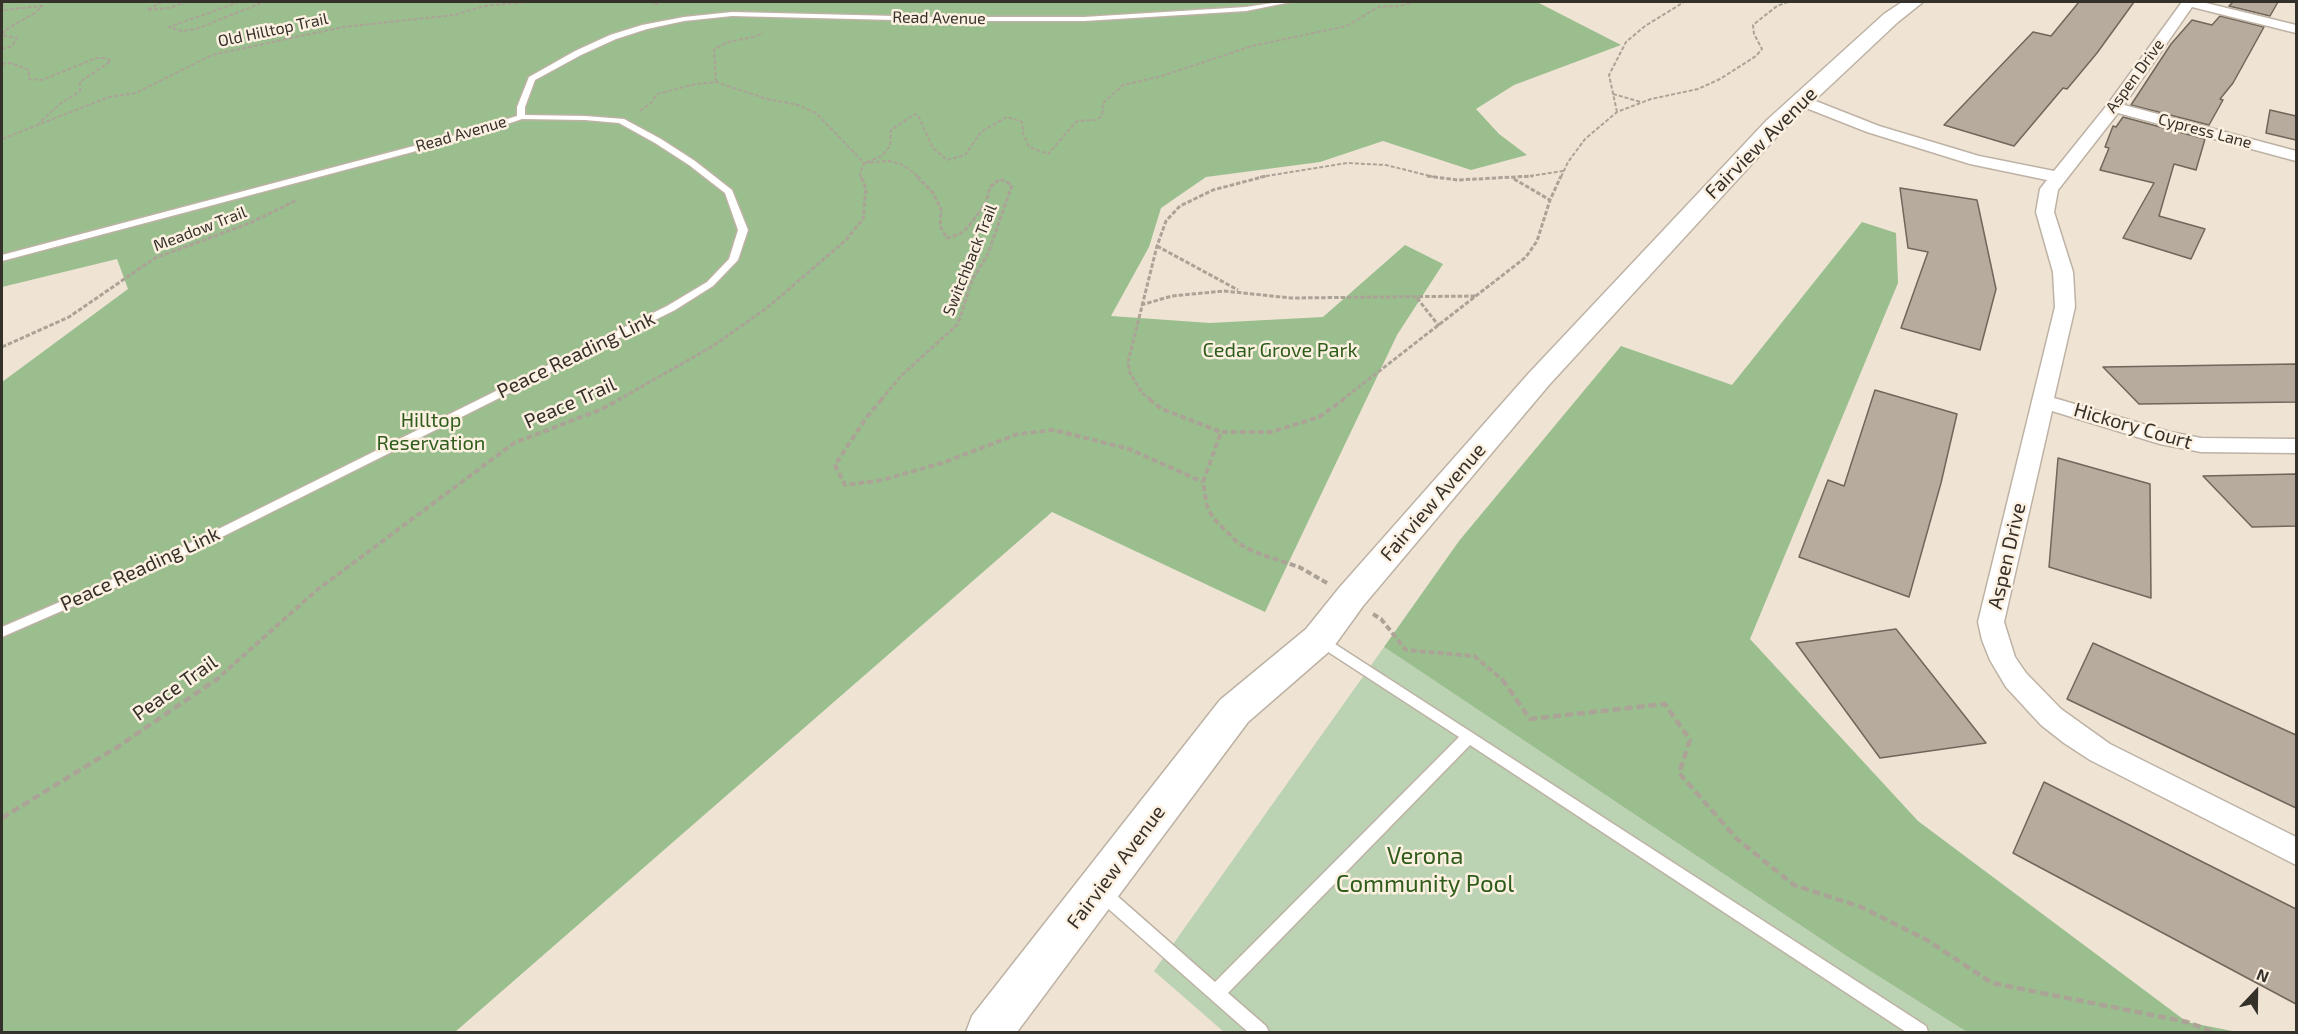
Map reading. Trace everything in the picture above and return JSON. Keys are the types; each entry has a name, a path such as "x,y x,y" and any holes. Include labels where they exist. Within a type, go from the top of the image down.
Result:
{"main road":[{"name":"Fairview Avenue","path":"989,1032 1234,711 1319,639 1351,597 1539,379 1661,245 1775,125 1891,18 1914,2"}],"street":[{"path":"2187,2 2296,29"},
{"name":"Aspen Drive","path":"2187,2 2114,107 2056,177 2049,189 2045,212 2063,272 2065,307 1991,622 2003,660 2016,680 2045,711 2100,752 2296,852"},
{"path":"1802,100 1885,132 1976,160 2056,177"},
{"name":"Cypress Lane","path":"2114,107 2296,156"},
{"name":"Hickory Court","path":"2042,401 2168,439 2201,446 2296,446"}],"lane":[{"name":"Read Avenue","path":"2,258 466,135 521,117 521,107 532,79 578,53 613,37 645,27 684,19 732,14 763,14 936,19 1084,19 1246,9 1288,2"},
{"name":"Peace Reading Link","path":"2,632 154,566 671,308 710,284 733,260 743,230 729,192 666,146 621,122 585,118 521,117"},
{"path":"1319,639 1467,738 1920,1032"},
{"path":"1216,993 1467,738"},
{"path":"1098,890 1260,1032"}],"path":[{"path":"2,50 12,45 17,38 2,35 5,30 35,14 42,6 4,10 3,4 7,2"},
{"path":"162,2 147,10 169,8 186,2"},
{"path":"239,2 169,27 182,31 195,30 264,2"},
{"path":"494,2 498,5 502,2"},
{"name":"Old Hilltop Trail","path":"2,139 109,97 136,93 212,55 343,27 454,15 476,8 528,2"},
{"path":"621,122 645,107 657,94 696,84 716,82 767,99 798,105 816,113 864,163 882,156 890,146 891,130 915,114 918,115 933,148 947,160 965,155 981,132 1007,117 1022,122 1023,133 1029,147 1047,154 1077,121 1095,120 1102,116 1102,103 1123,84 1162,76 1252,46 1347,26 1378,7 1400,6 1414,2"},
{"path":"1617,112 1609,75 1626,42 1684,2"},
{"path":"1564,171 1513,178 1444,179 1386,165 1361,162 1274,174 1213,190 1190,200 1166,221 1157,246 1140,305 1128,362 1134,383 1142,393 1162,409 1221,432 1271,432 1319,417 1519,264 1537,241 1550,200 1577,147 1617,112 1641,103 1698,89 1720,79 1756,56 1762,49 1754,34 1754,25 1777,6 1788,2"},
{"path":"716,82 714,50 728,42 758,36 765,30 761,24 763,14"},
{"path":"2,64 11,63 29,70 29,79 42,80 96,58 106,58 111,61 80,82 80,91 60,104 36,126"},
{"path":"1613,94 1641,103"},
{"name":"Switchback Trail","path":"864,163 890,161 903,165 922,180 941,209 940,226 946,238 960,234 969,226 986,203 990,187 1000,179 1012,185 988,254 972,280 958,324 902,375 866,418 835,465 845,485 882,480 922,469 1018,434 1054,430 1129,449 1203,482"},
{"name":"Peace Trail","path":"2,818 119,746 216,680 317,590 514,443 602,409 713,346 768,307 846,240 863,219 866,189 860,174 864,163"},
{"path":"1513,178 1550,200"},
{"name":"Meadow Trail","path":"2,347 69,317 155,258 250,223 302,197"},
{"path":"1157,246 1242,292"},
{"path":"1140,305 1189,293 1242,292 1291,298 1478,296"},
{"path":"1417,297 1439,326"},
{"path":"1221,432 1203,482 1207,506 1213,518 1238,543 1254,552 1299,567 1351,597 1381,620 1406,650 1474,656 1504,681 1530,719 1665,704 1690,740 1679,773 1737,839 1794,885 1861,907 1927,940 1992,983 2085,1004 2187,1022 2213,1032"}],"green space":[{"name":"Hilltop Reservation","path":"2,2 1537,2 1621,45 1514,85 1476,109 1499,134 1527,155 1471,170 1383,141 1320,162 1206,177 1161,208 1149,247 1111,316 1210,323 1323,317 1405,245 1443,264 1397,335 1265,612 1052,512 455,1032 2,1032 2,382 128,289 117,259 2,287"},
{"path":"1862,222 1896,233 1898,283 1750,639 1918,821 2187,1022 2237,1032 1967,1032 1848,957 1384,647 1459,541 1621,346 1732,385"},
{"name":"Verona Community Pool","path":"1384,647 1848,957 1967,1032 1224,1032 1154,971"}],"building":[{"path":"2079,2 2134,2 2097,53 2067,89 2063,88 2014,146 1944,125 2033,32 2051,36"},
{"path":"2233,2 2278,2 2270,16 2229,6"},
{"path":"2220,16 2264,27 2233,83 2220,99 2223,100 2209,125 2131,105 2171,44 2192,20 2212,25"},
{"path":"2270,110 2296,116 2296,140 2266,133"},
{"path":"2123,117 2205,139 2196,170 2174,164 2159,216 2205,229 2191,259 2123,238 2154,183 2100,170 2109,148 2105,147 2113,126 2116,127"},
{"path":"1900,188 1977,200 1996,289 1980,350 1901,328 1928,252 1908,248"},
{"path":"2296,364 2296,402 2139,404 2103,367"},
{"path":"1875,390 1957,414 1941,483 1909,597 1799,557 1828,480 1844,486"},
{"path":"2058,458 2150,484 2151,598 2049,567"},
{"path":"2296,474 2296,526 2252,527 2203,476"},
{"path":"1896,629 1986,743 1880,758 1796,643"},
{"path":"2093,643 2296,735 2296,808 2067,699"},
{"path":"2044,782 2296,909 2296,1004 2013,853"}],"park label":[{"name":"Cedar Grove Park","path":"1280,350"}]}
